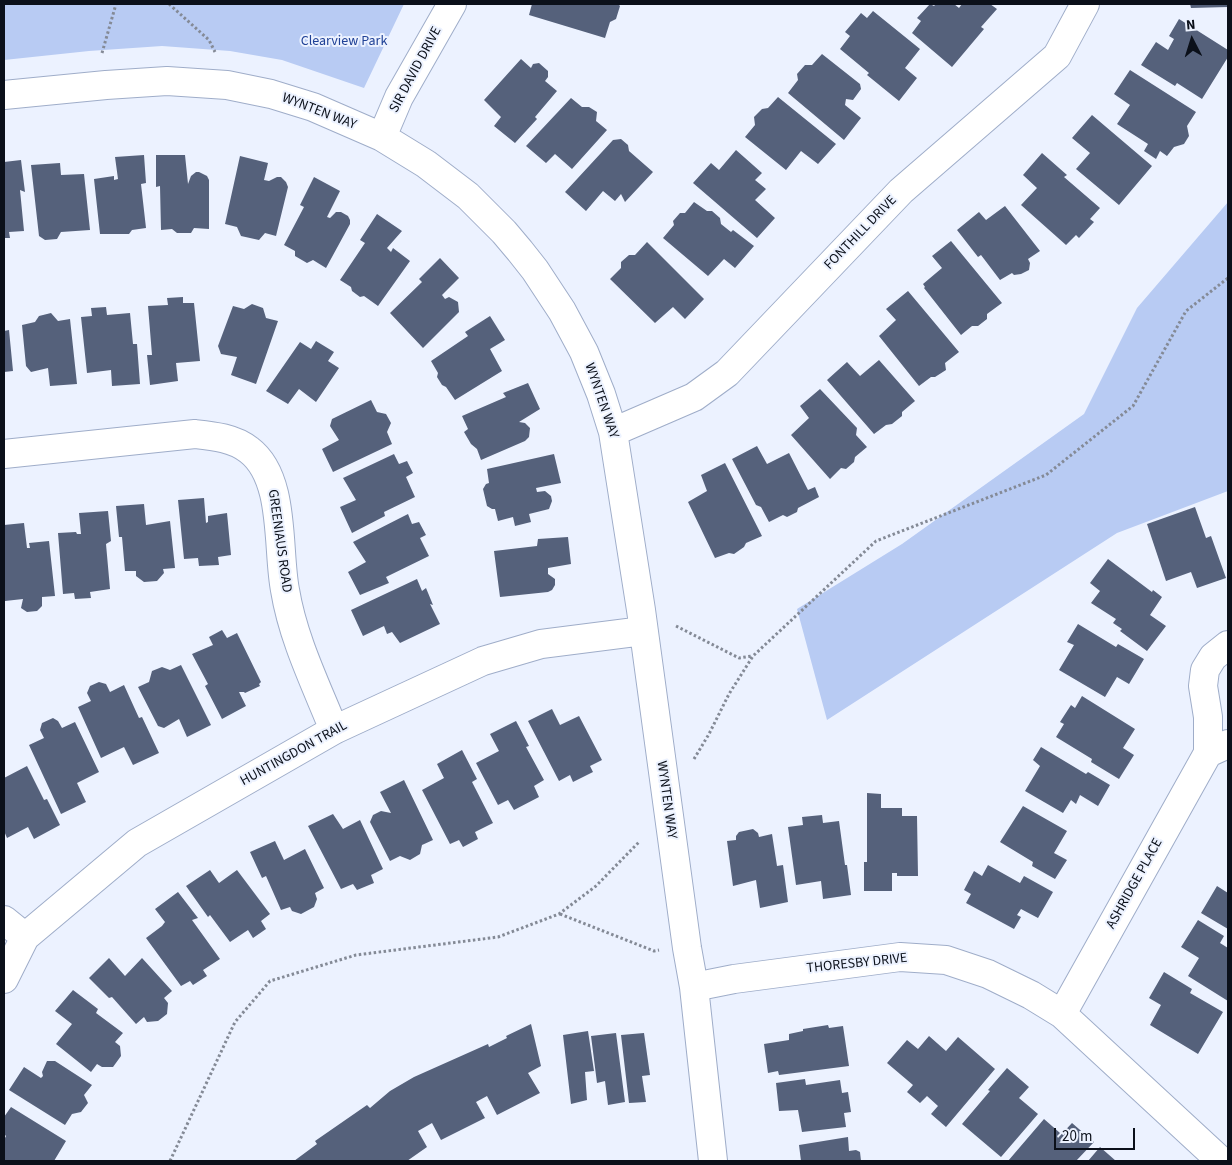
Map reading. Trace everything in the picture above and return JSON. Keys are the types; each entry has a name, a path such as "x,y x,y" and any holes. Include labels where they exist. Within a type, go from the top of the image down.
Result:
{"street":[{"name":"SIR DAVID DRIVE","path":"382,137 400,97 452,4"},
{"name":"FONTHILL DRIVE","path":"613,432 694,397 727,373 901,191 1057,56 1086,4"},
{"name":"WYNTEN WAY","path":"4,95 167,81 227,85 271,94 313,107 382,137 426,164 468,196 504,232 535,270 562,311 584,352 601,394 613,432 694,987 713,1161"},
{"name":"GREENIAUS ROAD","path":"4,454 195,434 217,436 236,442 250,450 260,461 270,480 276,506 285,590 293,625 334,730"},
{"name":"HUNTINGDON TRAIL","path":"4,979 25,937 137,843 334,730 483,661 541,644 643,631"},
{"name":"ASHRIDGE PLACE","path":"1062,1014 1218,748 1208,717 1203,686 1205,670 1213,657 1228,645"},
{"path":"4,920 25,937"},
{"name":"THORESBY DRIVE","path":"694,987 734,979 900,957 946,960 988,974 1031,995 1062,1014 1221,1161"}],"path":[{"path":"102,52 116,4"},
{"path":"169,4 209,40 215,52"},
{"path":"694,759 752,656 876,541 1046,475 1134,406 1186,311 1228,278"},
{"path":"676,626 739,658 752,656"},
{"path":"170,1161 235,1022 270,981 356,955 498,937 559,914 596,886 639,842"},
{"path":"559,914 654,951 687,948"}],"green space":[{"name":"Clearview Park","path":"4,4 404,4 364,88 282,60 230,51 162,46 4,60"},
{"path":"1228,202 1228,491 1117,533 827,720 797,609 902,544 1084,414 1137,308"}],"building":[{"path":"532,4 618,4 620,6 616,19 610,22 605,38 529,15"},
{"path":"930,4 934,6 936,4 954,4 959,8 962,4 990,4 997,9 981,27 984,29 952,67 912,33 921,21 917,18"},
{"path":"1190,4 1228,4 1228,7 1191,8"},
{"path":"873,11 920,49 905,68 917,78 899,101 867,75 869,73 840,49 850,36 845,32 861,13 867,18"},
{"path":"1179,19 1228,50 1228,57 1202,99 1177,83 1175,86 1141,65 1156,42 1168,50 1174,39 1169,36"},
{"path":"822,54 860,84 861,89 853,100 846,99 845,105 861,118 844,140 788,93 798,80 797,74 805,65 812,65"},
{"path":"521,59 531,68 533,64 539,63 548,71 548,77 545,81 557,91 535,117 537,119 515,143 494,126 501,117 484,100"},
{"path":"1130,70 1196,112 1187,126 1189,136 1184,144 1174,147 1167,156 1160,151 1156,159 1144,151 1148,144 1117,124 1130,105 1114,94"},
{"path":"778,97 836,144 818,164 801,151 786,170 745,137 755,125 754,117 762,109 768,108"},
{"path":"571,98 582,107 589,107 597,112 596,121 607,130 572,169 555,154 546,163 526,146"},
{"path":"1092,115 1152,166 1119,205 1076,169 1090,153 1072,138"},
{"path":"621,139 628,145 629,151 653,172 625,202 621,194 615,201 603,191 586,211 565,192 613,140"},
{"path":"736,150 762,173 755,180 766,189 755,200 775,218 757,238 693,183 711,163 719,170"},
{"path":"1042,153 1067,175 1064,177 1100,208 1090,219 1094,222 1079,238 1076,235 1066,245 1021,205 1037,188 1023,175"},
{"path":"144,155 146,183 141,184 146,228 132,230 129,234 100,234 94,179 114,176 114,180 118,179 115,157"},
{"path":"156,155 185,155 188,184 191,176 196,172 207,176 209,180 209,229 194,228 191,233 177,233 172,229 161,230 160,186 156,187"},
{"path":"240,156 268,163 264,180 269,181 281,177 286,182 288,187 276,236 265,233 259,240 241,236 237,227 225,224"},
{"path":"21,160 25,192 20,190 24,231 9,232 10,238 4,238 4,162"},
{"path":"60,163 61,175 84,174 90,230 61,232 57,239 45,240 39,236 31,165"},
{"path":"314,177 340,191 327,217 330,218 336,212 341,212 348,216 350,220 350,224 326,268 313,260 307,263 295,256 295,251 284,245 304,207 300,205"},
{"path":"694,202 707,211 712,211 720,218 721,224 731,232 733,230 754,246 735,268 724,259 708,276 663,238 674,225 673,221 680,213 685,213"},
{"path":"1005,206 1040,251 1028,259 1030,263 1029,270 1021,274 1014,275 1012,273 1000,280 981,255 978,257 957,230 979,212 986,220"},
{"path":"377,214 402,231 387,248 391,252 393,248 410,261 378,306 364,296 360,297 352,291 351,287 340,280 365,243 360,240"},
{"path":"951,241 1002,303 987,314 987,319 978,326 972,326 961,335 924,288 923,284 942,268 932,256"},
{"path":"647,242 704,299 685,319 673,307 655,323 610,279 621,268 621,262 629,255 635,255"},
{"path":"440,258 459,278 442,295 445,299 449,297 458,302 459,312 423,348 390,313 422,282 419,279"},
{"path":"908,291 959,352 945,363 946,370 935,377 931,377 919,386 879,336 896,320 886,309"},
{"path":"183,297 183,303 194,303 200,361 176,363 178,381 150,385 147,355 152,355 148,306 168,305 167,298"},
{"path":"252,304 263,308 266,318 278,321 256,384 231,375 237,357 221,354 218,346 233,306 244,309"},
{"path":"106,307 107,315 130,313 133,344 137,344 140,384 112,386 111,370 87,373 81,317 92,316 91,308"},
{"path":"51,313 58,321 70,319 77,384 50,386 48,368 31,372 26,366 22,325 35,322 39,316"},
{"path":"490,316 505,340 490,349 502,371 455,400 437,377 438,373 431,361 468,336 465,332"},
{"path":"9,330 13,371 4,372 4,331"},
{"path":"316,341 334,352 328,361 339,368 316,402 299,389 288,404 266,391 300,342 311,349"},
{"path":"879,360 915,401 902,412 902,416 874,434 827,380 847,362 860,376"},
{"path":"528,383 540,409 519,422 525,423 530,428 529,437 525,441 481,460 477,449 471,444 464,432 468,429 462,416 506,397 503,393"},
{"path":"820,389 857,428 856,435 867,447 855,457 854,462 846,469 841,468 830,479 791,435 809,418 800,406"},
{"path":"371,400 377,412 386,414 391,423 387,432 392,444 333,472 322,449 339,440 330,426 332,419"},
{"path":"757,446 767,464 789,453 808,490 815,487 819,497 798,508 797,512 787,517 783,515 769,522 761,507 756,505 732,459"},
{"path":"394,454 399,464 407,461 413,473 406,477 415,497 384,512 385,516 352,533 340,507 356,500 343,478"},
{"path":"554,454 561,483 536,488 537,492 545,491 551,496 552,501 549,509 529,514 531,522 515,526 513,517 498,521 495,509 487,506 483,489 489,483 487,469"},
{"path":"725,463 762,536 746,543 744,547 734,554 729,553 715,558 688,502 707,491 701,475"},
{"path":"204,498 206,523 208,522 208,516 227,513 231,555 218,557 219,565 199,566 198,558 184,559 178,500"},
{"path":"144,504 146,525 170,521 175,568 163,569 164,573 157,581 144,582 136,576 136,571 125,571 122,537 119,537 116,506"},
{"path":"1195,507 1206,538 1211,536 1226,578 1197,588 1191,572 1166,581 1147,524"},
{"path":"108,511 111,541 106,544 110,589 90,592 91,598 75,599 74,593 63,594 58,533 76,532 81,534 79,513"},
{"path":"408,514 412,524 419,522 426,535 420,538 429,556 386,577 389,583 360,595 348,572 366,562 353,542"},
{"path":"24,523 27,548 30,548 29,543 49,541 55,596 42,597 42,606 37,611 27,612 21,608 23,599 5,601 4,592 4,525"},
{"path":"568,537 571,564 548,568 548,574 555,579 555,585 552,590 500,597 494,551 537,546 538,539"},
{"path":"1108,559 1152,592 1153,590 1162,597 1150,615 1166,626 1147,651 1120,631 1122,629 1113,623 1116,619 1091,603 1100,591 1090,583"},
{"path":"417,579 422,591 426,588 433,605 430,604 440,624 400,643 392,632 387,634 384,626 363,636 351,610"},
{"path":"1078,624 1116,647 1118,644 1144,659 1129,684 1117,677 1105,697 1059,670 1074,645 1067,642"},
{"path":"222,630 227,638 237,633 261,682 260,686 245,693 239,692 246,706 222,719 205,686 208,684 192,654 213,645 209,637"},
{"path":"181,665 211,725 187,737 179,719 164,728 158,726 138,687 149,682 152,671 162,667 170,670"},
{"path":"99,682 106,684 110,692 124,685 139,718 142,717 159,753 133,765 124,747 101,758 78,707 91,701 87,693 90,686"},
{"path":"1082,696 1135,729 1123,748 1134,755 1119,779 1091,762 1092,759 1056,737 1064,724 1060,722 1071,705 1075,708"},
{"path":"552,709 560,725 579,716 602,760 590,766 593,772 573,782 570,775 559,781 528,721"},
{"path":"53,718 58,721 62,728 75,722 99,772 77,783 86,802 61,814 29,745 44,738 40,730 42,723"},
{"path":"516,721 529,746 526,747 544,780 534,786 539,797 514,810 508,800 498,805 476,763 499,751 490,734"},
{"path":"1041,747 1086,774 1088,772 1110,785 1098,806 1080,795 1076,804 1071,800 1063,813 1025,791 1040,766 1033,760"},
{"path":"462,750 477,779 472,782 493,823 475,832 478,839 463,847 459,840 450,844 422,790 444,778 437,764"},
{"path":"27,766 44,800 47,799 60,825 34,839 28,827 7,838 4,831 4,778"},
{"path":"404,780 433,840 422,845 420,854 410,860 400,856 390,861 370,822 373,815 381,811 391,813 380,792"},
{"path":"867,793 881,794 881,808 902,808 902,816 917,816 918,876 897,876 897,873 892,873 892,891 864,891 864,862 867,862"},
{"path":"1023,806 1067,831 1054,853 1067,860 1055,879 1032,866 1033,862 1000,842"},
{"path":"333,814 343,829 360,820 383,869 371,875 374,883 357,890 353,884 341,889 308,826"},
{"path":"822,815 823,823 839,821 851,895 823,899 821,881 796,885 788,827 803,825 802,817"},
{"path":"753,829 758,833 759,837 772,834 777,866 783,865 788,902 760,908 756,880 733,886 727,841 736,840 739,832"},
{"path":"275,841 284,860 305,849 324,888 315,893 317,899 314,907 301,914 292,911 290,907 281,910 266,876 262,878 250,852"},
{"path":"988,865 1020,883 1024,876 1053,892 1038,918 1021,909 1017,915 1021,917 1014,929 966,903 971,894 964,890 974,871 982,876"},
{"path":"210,870 219,883 237,870 270,914 261,921 266,929 253,938 248,930 230,942 210,915 208,917 186,886"},
{"path":"1217,886 1228,893 1228,929 1201,913"},
{"path":"178,892 198,918 192,920 220,959 203,970 207,976 193,985 190,981 181,986 146,938 165,922 155,909"},
{"path":"1198,920 1224,936 1220,943 1228,948 1228,1001 1188,976 1199,958 1181,947"},
{"path":"109,958 125,976 142,958 172,991 164,998 168,1003 167,1014 158,1021 147,1022 144,1017 136,1024 112,997 109,998 89,978"},
{"path":"1164,972 1192,989 1190,993 1223,1012 1198,1054 1150,1025 1161,1005 1149,998"},
{"path":"73,990 98,1009 96,1013 123,1033 115,1042 120,1046 121,1056 113,1067 102,1067 97,1064 91,1072 56,1044 72,1024 55,1011"},
{"path":"531,1024 541,1066 528,1073 540,1093 497,1115 487,1096 476,1102 485,1118 441,1140 432,1123 418,1131 427,1147 407,1161 294,1161 317,1144 315,1141 367,1105 370,1108 390,1091 414,1077 488,1044 489,1047"},
{"path":"828,1025 829,1028 843,1026 849,1066 779,1075 778,1071 768,1073 764,1044 789,1040 789,1034 803,1031 803,1029"},
{"path":"588,1031 594,1071 585,1072 587,1100 571,1104 563,1035"},
{"path":"616,1033 625,1102 608,1105 605,1081 597,1083 591,1036"},
{"path":"644,1033 650,1075 642,1076 646,1102 629,1103 621,1035"},
{"path":"929,1036 946,1051 958,1037 995,1069 946,1127 931,1114 938,1106 927,1096 920,1103 907,1092 913,1085 887,1063 907,1040 918,1049"},
{"path":"47,1061 55,1061 92,1085 84,1095 88,1103 81,1112 72,1114 65,1125 9,1090 24,1067 41,1078"},
{"path":"1007,1068 1029,1087 1019,1098 1038,1114 1001,1157 962,1124"},
{"path":"805,1079 806,1085 840,1080 842,1093 848,1092 851,1112 844,1113 846,1127 802,1132 798,1110 779,1111 776,1083"},
{"path":"11,1107 66,1141 54,1161 4,1161 4,1140 6,1136 4,1134 4,1117"},
{"path":"1044,1119 1060,1133 1057,1136 1058,1138 1072,1123 1094,1142 1076,1161 1008,1161"},
{"path":"848,1137 849,1151 856,1150 860,1152 861,1161 801,1161 799,1145"},
{"path":"1100,1147 1116,1161 1088,1161"}]}
